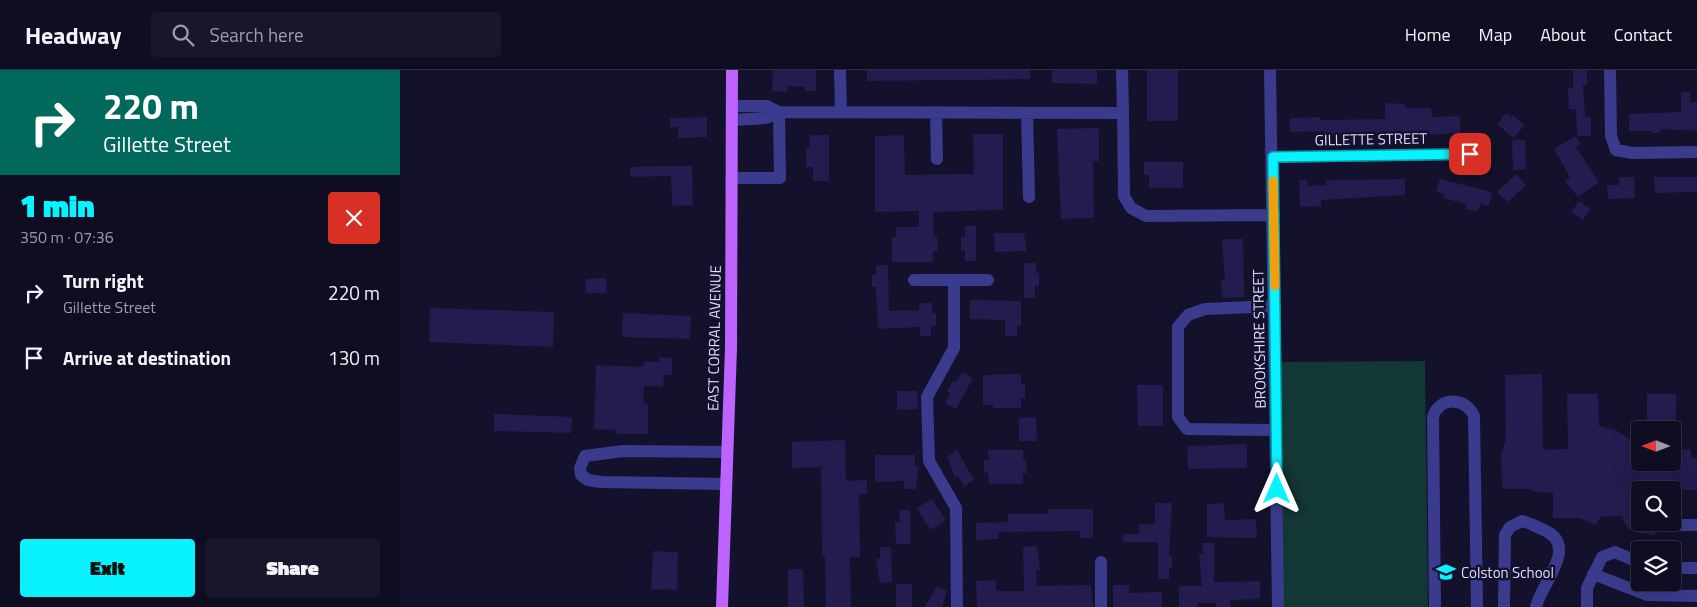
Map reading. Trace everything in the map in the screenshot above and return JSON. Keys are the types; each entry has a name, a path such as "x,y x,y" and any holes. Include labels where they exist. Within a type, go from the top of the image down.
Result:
{"main road":[{"name":"EAST CORRAL AVENUE","path":"722,607 731,348 732,70"}],"street":[{"path":"840,70 841,112"},
{"path":"1122,70 1124,196 1131,208 1146,216 1274,214"},
{"name":"BROOKSHIRE STREET","path":"1270,70 1274,214 1278,607"},
{"path":"1610,70 1611,136 1616,150 1633,153 1697,152"},
{"path":"732,106 767,106 779,112"},
{"path":"733,178 780,178 779,112"},
{"path":"733,120 766,118 779,112 1123,113"},
{"path":"936,112 937,160"},
{"path":"1028,113 1029,198"},
{"name":"GILLETTE STREET","path":"1273,157 1470,154"},
{"path":"914,280 988,280"},
{"path":"954,280 954,348 927,397 929,461 956,508 957,607"},
{"path":"1275,306 1205,309 1188,315 1178,327 1178,417 1187,429 1276,430"},
{"path":"1435,607 1433,418 1440,405 1453,401 1466,405 1474,416 1476,607"},
{"path":"726,484 601,482 588,480 581,475 580,468 585,456 623,451 727,452"},
{"path":"1504,607 1505,536 1510,526 1522,521 1550,532 1559,543 1558,560 1536,607"},
{"path":"1681,525 1697,525"},
{"path":"1587,607 1588,588 1600,559 1612,552 1631,559"},
{"path":"1101,562 1101,607"},
{"path":"1681,568 1697,568"},
{"path":"1593,574 1647,595 1697,596"}],"green space":[{"path":"1425,361 1428,607 1283,607 1280,362"}],"building":[{"path":"773,70 816,70 816,91 805,91 805,87 787,86 787,92 772,91"},
{"path":"867,70 1030,70 1030,79 867,81"},
{"path":"1052,70 1097,70 1097,84 1052,83"},
{"path":"1147,70 1178,70 1178,121 1147,121"},
{"path":"1573,70 1587,70 1587,85 1583,85 1585,117 1591,117 1591,136 1577,136 1576,109 1569,109 1568,88 1573,88"},
{"path":"1681,92 1690,92 1690,102 1697,102 1697,131 1662,129 1659,133 1652,133 1652,131 1629,131 1629,114 1681,112"},
{"path":"1385,103 1405,104 1405,108 1431,108 1432,117 1460,116 1460,133 1408,136 1374,133 1324,135 1324,131 1290,132 1290,118 1320,117 1320,120 1385,119"},
{"path":"1506,113 1511,117 1513,115 1525,125 1513,138 1497,124"},
{"path":"707,117 707,137 678,138 678,127 670,127 670,118"},
{"path":"1099,128 1099,161 1093,161 1094,218 1061,219 1057,129"},
{"path":"973,134 1003,134 1003,210 933,212 934,237 937,237 938,251 933,251 933,262 892,262 892,237 896,237 896,227 919,227 919,211 875,212 875,136 904,135 905,175 974,174"},
{"path":"810,135 829,135 829,181 813,181 813,167 806,167 806,147 810,147"},
{"path":"1576,136 1581,144 1576,147 1599,182 1578,197 1565,181 1570,177 1554,149"},
{"path":"1512,140 1525,140 1526,169 1513,170"},
{"path":"1144,162 1183,162 1183,188 1149,188 1149,175 1144,175"},
{"path":"692,166 693,205 672,206 671,176 630,177 630,167"},
{"path":"1516,174 1526,185 1508,202 1497,192"},
{"path":"1619,177 1634,177 1635,198 1608,199 1607,185 1619,185"},
{"path":"1654,177 1697,177 1697,192 1655,193"},
{"path":"1307,179 1308,186 1326,185 1326,180 1405,179 1405,195 1321,200 1321,206 1300,207 1299,180"},
{"path":"1440,179 1492,192 1489,206 1480,204 1478,212 1465,209 1466,204 1443,198 1444,194 1436,192"},
{"path":"1579,201 1591,209 1583,220 1571,212"},
{"path":"965,226 976,226 976,261 965,261 965,250 961,250 961,237 965,237"},
{"path":"994,233 1024,233 1027,251 995,252"},
{"path":"1222,239 1243,239 1244,297 1222,298 1221,280 1225,280"},
{"path":"1024,263 1036,263 1036,273 1039,273 1039,286 1035,286 1035,298 1024,298"},
{"path":"876,265 888,265 889,311 919,310 919,303 932,303 932,313 936,313 936,326 931,326 931,336 920,336 920,327 878,329 876,287 872,287 872,275 876,275"},
{"path":"606,278 606,293 586,293 586,279"},
{"path":"970,300 1021,301 1021,326 1017,326 1017,336 1005,336 1005,320 970,319"},
{"path":"430,308 554,312 553,347 429,342"},
{"path":"623,313 691,316 690,339 622,337"},
{"path":"659,357 672,358 672,375 664,375 663,387 644,386 643,403 648,404 648,434 617,434 617,430 594,429 596,365 643,367 644,362 659,362"},
{"path":"962,372 973,378 956,409 945,403 950,393 947,391"},
{"path":"1021,374 1021,384 1025,384 1025,398 1021,398 1021,408 993,408 993,405 983,405 983,375"},
{"path":"1542,374 1543,450 1568,449 1567,394 1598,394 1599,426 1616,430 1631,440 1631,471 1681,471 1681,450 1691,449 1691,458 1697,458 1697,490 1682,490 1681,481 1631,481 1631,530 1627,528 1627,525 1623,522 1623,516 1600,517 1596,525 1579,518 1553,518 1553,493 1527,489 1502,489 1501,455 1506,439 1505,375"},
{"path":"1137,385 1163,385 1163,426 1138,426"},
{"path":"897,391 917,391 918,409 897,410"},
{"path":"1647,394 1676,394 1676,421 1647,421"},
{"path":"494,414 572,417 571,433 494,431"},
{"path":"1036,417 1037,441 1019,441 1019,418"},
{"path":"845,440 846,481 867,480 867,494 859,494 860,557 850,557 851,607 826,607 825,557 822,557 821,467 792,468 792,442"},
{"path":"1247,444 1247,468 1188,469 1187,446"},
{"path":"957,450 974,480 964,486 958,476 955,477 947,457"},
{"path":"988,450 1023,450 1023,460 1026,460 1027,473 1023,473 1023,484 989,484 988,471 984,474 984,460 989,460"},
{"path":"875,455 915,455 915,466 919,466 916,489 904,489 904,481 875,482"},
{"path":"932,499 946,520 930,530 917,508"},
{"path":"1155,503 1172,503 1169,555 1172,555 1172,568 1169,568 1169,579 1158,579 1158,542 1123,542 1123,534 1139,534 1139,524 1155,524"},
{"path":"1224,503 1225,520 1256,519 1257,538 1207,537 1207,504"},
{"path":"1048,509 1093,509 1093,538 1080,538 1080,531 998,532 999,539 976,540 976,523 1008,522 1008,514 1048,514"},
{"path":"899,510 910,510 910,544 896,544 895,522 900,522"},
{"path":"1634,531 1655,531 1655,535"},
{"path":"1202,543 1214,543 1214,582 1260,581 1260,599 1230,600 1230,607 1216,607 1216,603 1198,603 1198,607 1179,607 1179,586 1202,586 1199,554 1203,554"},
{"path":"1037,546 1040,570 1036,570 1037,586 1091,585 1093,607 977,607 976,581 996,580 996,591 1024,591 1023,547"},
{"path":"880,547 891,547 892,582 880,583 876,559 880,559"},
{"path":"653,551 678,552 677,590 651,589"},
{"path":"788,569 803,569 804,607 788,607"},
{"path":"896,584 912,584 912,607 896,607"},
{"path":"1113,585 1129,585 1129,593 1162,592 1162,607 1113,607"},
{"path":"937,586 947,591 942,607 925,607"}],"slow traffic":[{"path":"1273,181 1275,286"}],"place":[{"name":"Colston School","path":"1446,572"}],"route":[{"path":"1277,489 1273,157 1470,154"}]}
